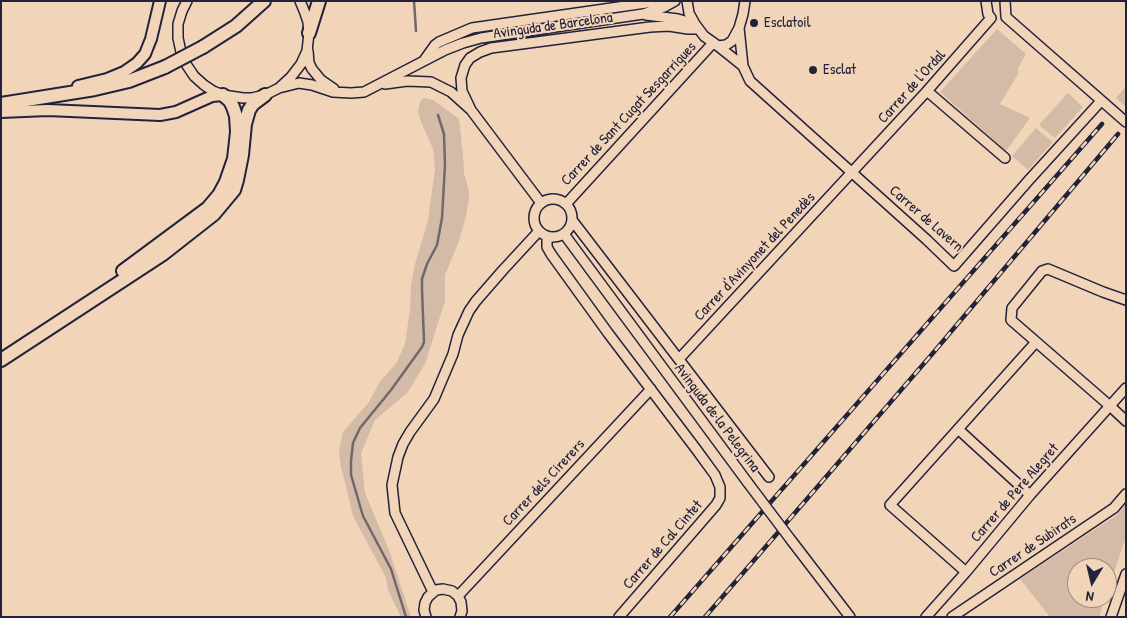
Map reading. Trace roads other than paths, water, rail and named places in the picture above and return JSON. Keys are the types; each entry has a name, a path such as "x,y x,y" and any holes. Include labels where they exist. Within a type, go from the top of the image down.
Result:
{"highway":[{"path":"1,104 95,89 129,80 165,67 203,47 236,26 264,1"},
{"path":"308,37 319,1"},
{"path":"1,353 77,304 208,208 219,195 226,182 236,147 236,116 230,101 223,95"},
{"path":"1,360 163,254 214,214 234,190 249,110 253,104 265,95"}],"main road":[{"path":"1,98 79,86 107,79 131,68 141,59 149,45 160,1"},
{"path":"1,112 48,110 160,115 176,112 212,96 223,95"}],"street":[{"path":"187,1 178,24 180,52 194,76 204,85 223,95 252,98 299,83 333,92 358,93 378,86 407,81 431,82 451,92 471,110 541,203"},
{"path":"300,1 308,22 308,57 312,70 326,84 344,93"},
{"path":"423,61 439,42 472,28 660,1"},
{"name":"Avinguda de Barcelona","path":"378,86 423,61 464,42 643,14 675,1"},
{"path":"687,1 689,13 696,27"},
{"path":"739,28 746,1"},
{"path":"986,1 988,14 991,18 1006,17"},
{"path":"1004,1 1006,17 1126,122"},
{"name":"Avinguda de Barcelona","path":"643,14 672,18 696,27"},
{"name":"Carrer de l'Ordal","path":"852,173 927,92 991,18"},
{"name":"Avinguda de Barcelona","path":"471,110 462,91 461,78 470,58 480,52 491,48 650,27 670,26 688,29 696,27"},
{"name":"Carrer de Lavern","path":"696,27 704,36 743,66"},
{"name":"Carrer de Lavern","path":"739,28 743,66 750,81 954,266 1028,180 1100,101"},
{"name":"Carrer de Sant Cugat Sesgarrigues","path":"566,204 715,44 726,45 732,41 739,28"},
{"path":"279,88 301,64 308,37"},
{"path":"927,92 1005,158"},
{"name":"Carrer d'Avinyonet del Penedès","path":"679,359 852,173"},
{"path":"556,199 566,204 572,214 572,220 564,234 558,237 547,237 539,231 533,216 537,206 546,200 556,199"},
{"name":"Avinguda de la Pelegrina","path":"572,220 770,477"},
{"path":"433,592 395,512 392,485 398,457 410,432 434,398 469,311 539,231"},
{"name":"Avinguda de la Pelegrina","path":"564,234 748,483 850,617"},
{"path":"547,237 547,247 551,254 651,389"},
{"path":"1126,300 1048,270 1042,271 1012,308 1011,320 1126,421"},
{"path":"966,572 890,505 1036,342"},
{"name":"Carrer de Pere Alegret","path":"926,617 1030,495 1126,388"},
{"name":"Carrer de Cal Cintet","path":"619,617 720,498 720,487 715,475 651,389"},
{"name":"Carrer dels Cirerers","path":"458,596 651,389"},
{"path":"958,429 1030,495"},
{"name":"Carrer de Subirats","path":"952,617 1114,508 1126,494"},
{"path":"1110,617 1126,574"},
{"path":"426,617 424,610 428,597 433,592 443,589 452,591 462,602 460,617"}],"waterway":[{"path":"414,1 416,31"},
{"path":"406,617 391,569 363,516 351,475 351,461 353,443 360,428 391,390 424,342 422,279 437,245 442,218 445,165 444,134 438,115"}],"railway":[{"path":"670,617 1102,124"},
{"path":"705,617 933,353 1118,134"}],"place":[{"name":"Esclatoil","path":"754,23"},
{"name":"Esclat","path":"813,70"}]}
